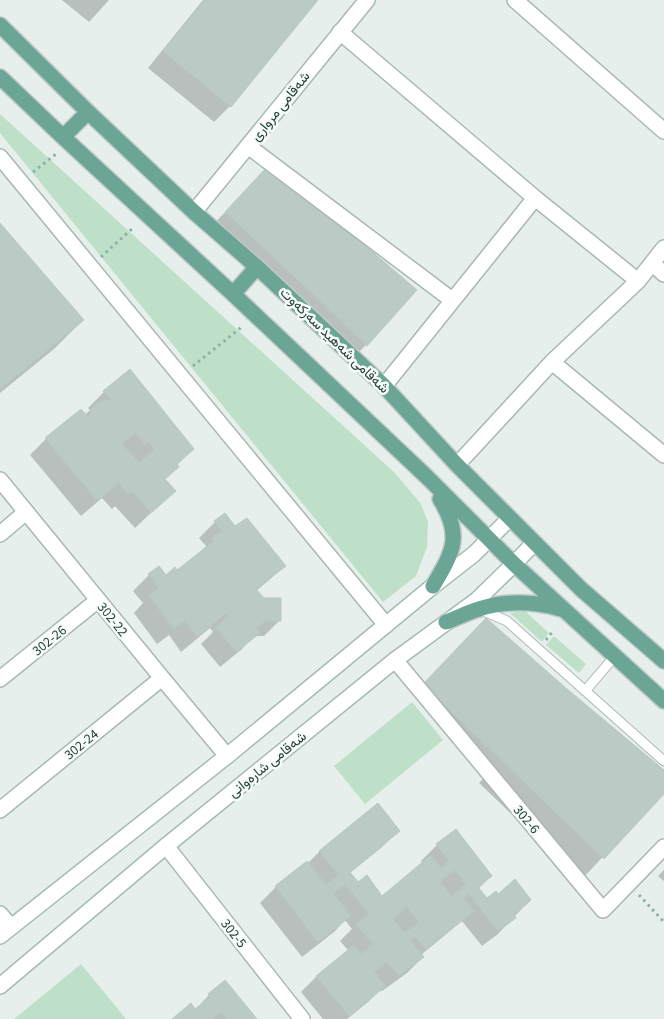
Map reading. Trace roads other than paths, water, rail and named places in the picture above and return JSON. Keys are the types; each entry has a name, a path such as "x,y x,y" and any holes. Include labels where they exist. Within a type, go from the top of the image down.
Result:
{"main road":[{"name":"شەقامی شەهید سەرکەوت","path":"0,25 88,112 194,212 257,267 384,386 456,466 581,589 664,661"},
{"path":"0,77 428,478 514,564 664,701"},
{"path":"63,137 88,112"},
{"path":"233,294 257,267"},
{"path":"428,478 447,510 452,522 453,536 448,561 433,586"},
{"path":"446,622 500,603 523,602 564,609"}],"street":[{"name":"شەقامی مرواری","path":"194,212 366,0"},
{"path":"515,0 664,131"},
{"path":"340,32 535,198 638,281"},
{"path":"248,146 452,300"},
{"path":"0,157 386,626"},
{"path":"384,386 535,198"},
{"path":"456,466 552,362 638,281 664,248"},
{"path":"652,263 664,274"},
{"path":"552,362 664,455"},
{"name":"302-22","path":"0,480 227,756"},
{"path":"0,534 26,512"},
{"path":"0,914 6,932 227,756 474,554 509,519"},
{"name":"شەقامی شارەوانی","path":"0,986 166,846 395,660 477,600 534,543"},
{"name":"302-26","path":"0,679 98,600"},
{"name":"302-6","path":"395,660 603,910 664,847"},
{"name":"302-24","path":"0,810 162,678"},
{"name":"302-5","path":"166,846 302,1019"}],"lane":[{"path":"479,609 507,621 664,761"},
{"path":"585,691 615,656"}]}
